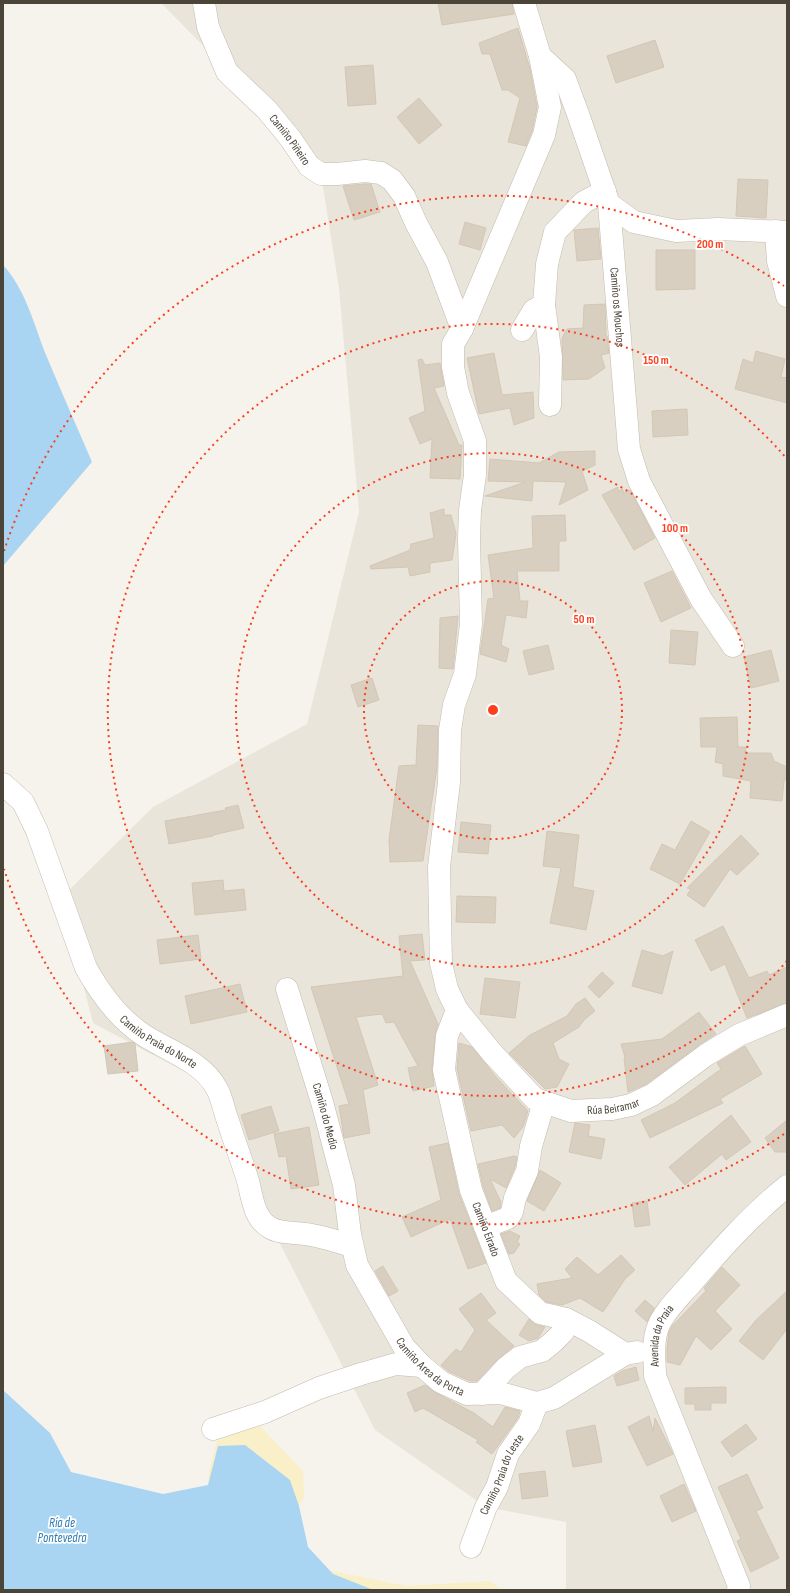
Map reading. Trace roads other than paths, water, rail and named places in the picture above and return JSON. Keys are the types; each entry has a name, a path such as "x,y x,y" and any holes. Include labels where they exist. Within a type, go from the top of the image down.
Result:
{"street":[{"name":"Camiño Piñeiro","path":"204,3 208,27 227,72 267,110 290,138 309,166 321,174 365,171 381,173 392,180 404,196 416,223 437,262 462,329"},
{"name":"Rúa Beiramar","path":"524,3 540,56 550,107 544,135 462,329 454,344 452,367 458,393 475,442 475,475 468,539 471,624 465,674 454,705 450,730 449,782 439,867 441,963 447,989 457,1010 493,1054 535,1099 571,1110 612,1109 631,1105 652,1095 706,1055 739,1035 787,1015"},
{"name":"Camiño os Mouchos","path":"540,56 564,79 607,197 629,448 638,481 701,599 732,646"},
{"path":"550,405 551,357 544,305 547,264 555,232 584,202 607,197 634,222 676,231 718,229 781,232 778,261 787,296"},
{"path":"522,330 534,310 544,305"},
{"name":"Camiño Praia do Norte","path":"3,784 23,802 37,832 86,968 97,988 116,1011 143,1035 204,1072 217,1089 248,1181 254,1207 261,1219 269,1227 281,1231 328,1238 352,1246"},
{"name":"Camiño do Medio","path":"287,989 322,1102 344,1185 352,1246"},
{"name":"Camiño Eirado","path":"457,1010 447,1036 444,1070 471,1190 506,1282 540,1313 566,1319 590,1331 625,1354"},
{"path":"485,1227 508,1218 512,1212 515,1198 527,1171 531,1146 544,1102"},
{"name":"Avenida da Praia","path":"738,1590 739,1586 655,1376 654,1350 657,1330 667,1311 718,1253 770,1200 787,1186"},
{"name":"Camiño Area da Porta","path":"352,1246 358,1265 404,1347 422,1366 441,1382 467,1394 500,1393 537,1403"},
{"path":"482,1394 506,1368 520,1357 542,1350 553,1342 564,1332 566,1319"},
{"path":"537,1403 554,1398 625,1354 654,1350"},
{"path":"213,1430 265,1412 320,1388 361,1374 396,1364 422,1366"},
{"name":"Camiño Praia do Leste","path":"471,1547 486,1507 497,1487 508,1454 529,1424 537,1403"}],"water":[{"path":"3,265 18,285 24,297 46,355 92,462 3,566"},
{"name":"Ría de Pontevedra","path":"3,1390 50,1433 71,1472 163,1494 208,1485 218,1446 245,1445 290,1480 299,1506 308,1547 333,1574 371,1589 403,1590 3,1590"}]}
